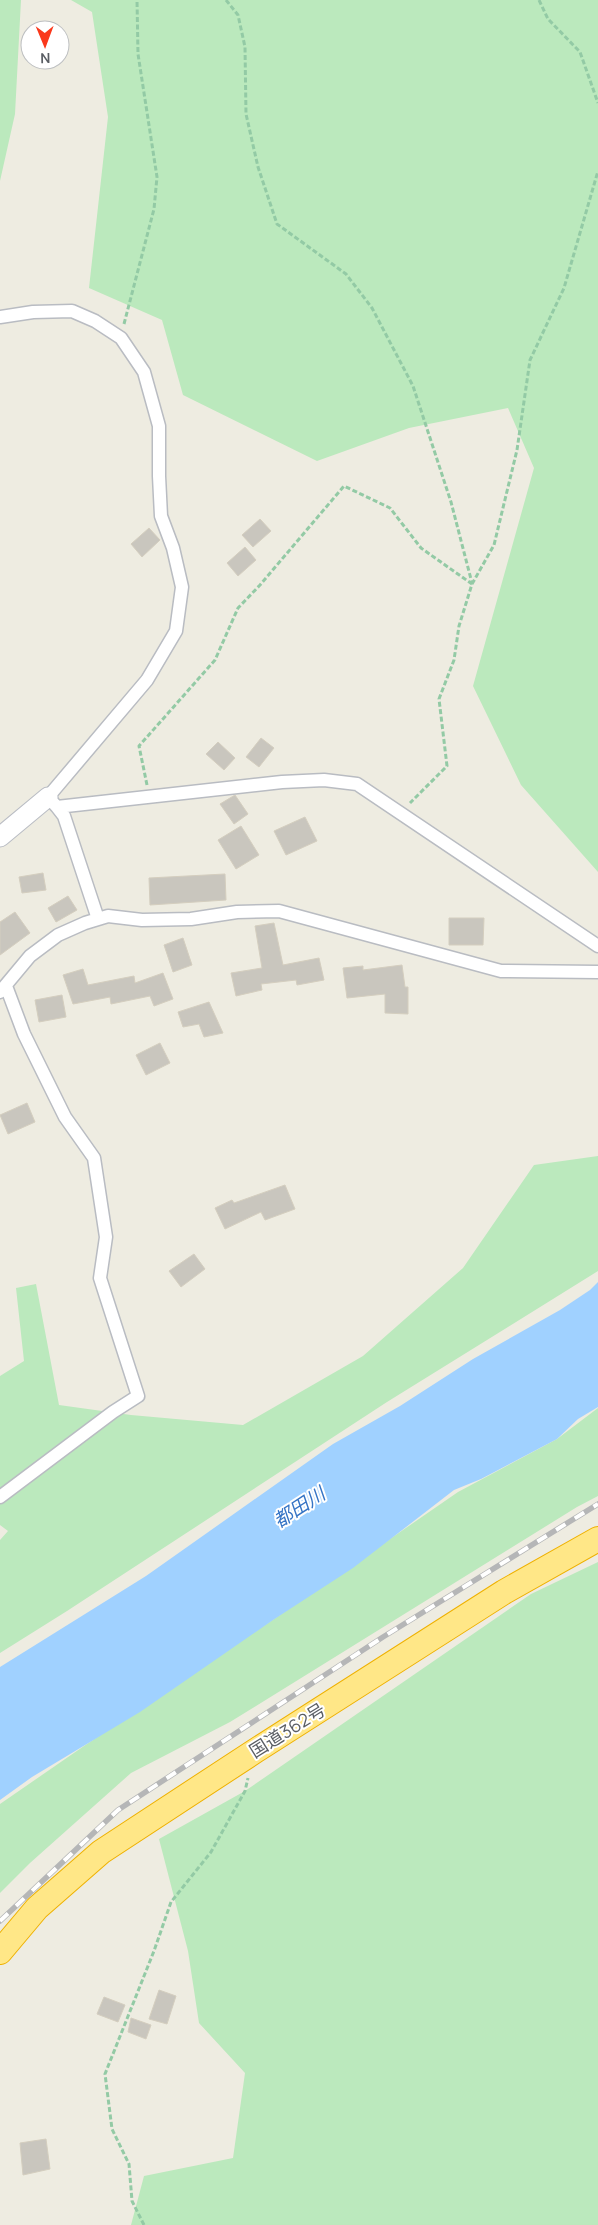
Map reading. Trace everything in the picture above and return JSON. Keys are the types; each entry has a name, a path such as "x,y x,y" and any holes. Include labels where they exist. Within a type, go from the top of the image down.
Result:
{"highway":[{"name":"国道362号","path":"0,1952 37,1908 101,1852 504,1592 598,1539"}],"street":[{"path":"0,317 33,312 72,311 95,321 121,338 144,372 159,426 161,516 182,587 176,631 147,680 53,802 0,837"},
{"path":"53,802 149,797 282,782 324,780 357,784 598,946"},
{"path":"53,802 64,816 98,919"},
{"path":"0,1497 112,1412 138,1396 100,1278 106,1237 94,1158 65,1117 3,989 30,956 58,935 108,916 142,920 191,919 237,912 279,911 501,971 598,972"}],"path":[{"path":"121,338 154,210 157,177 138,54 137,0"},
{"path":"226,0 238,15 245,47 246,114 258,167 277,224 346,274 372,308 413,386 451,502 472,584"},
{"path":"539,0 548,19 580,52 598,103"},
{"path":"399,814 447,766 439,699 454,660 459,626 472,584 494,545 517,450 530,360 564,288 598,171"},
{"path":"149,797 139,746 215,660 238,608 260,585 344,486 390,508 421,548 472,584"},
{"path":"144,2225 132,2201 129,2164 112,2129 105,2074 154,1951 171,1902 210,1852 245,1791 256,1751"}],"green space":[{"path":"0,0 21,0 15,114 0,181"},
{"path":"71,0 598,0 598,872 521,785 473,686 534,468 508,408 409,428 317,461 183,395 162,320 89,288 108,117 92,12"},
{"path":"598,1156 598,1271 387,1402 0,1653 0,1540 8,1531 0,1525 0,1376 24,1361 16,1288 36,1284 59,1405 131,1415 243,1425 363,1356 463,1268 534,1165"},
{"path":"598,1408 598,1496 577,1507 230,1722 131,1773 30,1863 0,1893 0,1804 458,1492 557,1439"},
{"path":"598,1562 598,2225 131,2225 144,2176 233,2158 245,2073 199,2023 188,1951 159,1839 245,1791 531,1594"}],"water":[{"name":"都田川","path":"598,1282 598,1407 578,1419 557,1439 481,1479 454,1490 353,1568 273,1620 140,1712 32,1777 0,1800 0,1667 146,1576 333,1444 400,1406 473,1359 560,1310 590,1290"}],"building":[{"path":"260,519 271,531 253,547 242,535"},
{"path":"149,528 160,540 142,557 131,544"},
{"path":"245,547 256,560 238,576 227,563"},
{"path":"261,738 274,748 259,767 246,757"},
{"path":"218,742 235,758 224,770 206,754"},
{"path":"235,795 248,814 234,824 220,804"},
{"path":"305,817 317,841 286,855 274,831"},
{"path":"241,826 259,855 236,869 218,840"},
{"path":"43,873 46,890 22,893 19,877"},
{"path":"225,874 226,900 150,905 149,878"},
{"path":"68,896 77,910 56,922 48,908"},
{"path":"15,912 30,933 0,955 0,922"},
{"path":"449,918 484,918 483,945 449,945"},
{"path":"274,923 283,965 319,958 324,980 297,985 296,980 261,984 262,990 236,996 231,973 262,968 255,926"},
{"path":"183,938 192,965 173,972 164,945"},
{"path":"402,965 405,987 408,987 408,1014 385,1013 385,994 347,998 343,968 363,966 363,970"},
{"path":"83,969 88,985 134,976 135,983 163,973 173,999 154,1006 150,996 111,1004 110,997 73,1004 63,975"},
{"path":"62,995 66,1017 39,1022 35,1000"},
{"path":"209,1002 223,1033 204,1037 199,1024 183,1027 178,1012"},
{"path":"160,1043 170,1063 146,1075 136,1055"},
{"path":"27,1103 35,1122 8,1134 0,1115"},
{"path":"285,1185 295,1209 265,1220 261,1212 225,1229 215,1208 232,1200 234,1203"},
{"path":"194,1254 205,1269 181,1287 169,1271"},
{"path":"159,1990 176,1996 167,2024 149,2019"},
{"path":"104,1997 125,2005 118,2022 97,2014"},
{"path":"131,2018 151,2025 146,2039 128,2032"},
{"path":"46,2139 50,2169 23,2175 20,2143"}],"railway":[{"path":"0,1921 118,1810 383,1637 598,1504"}]}
